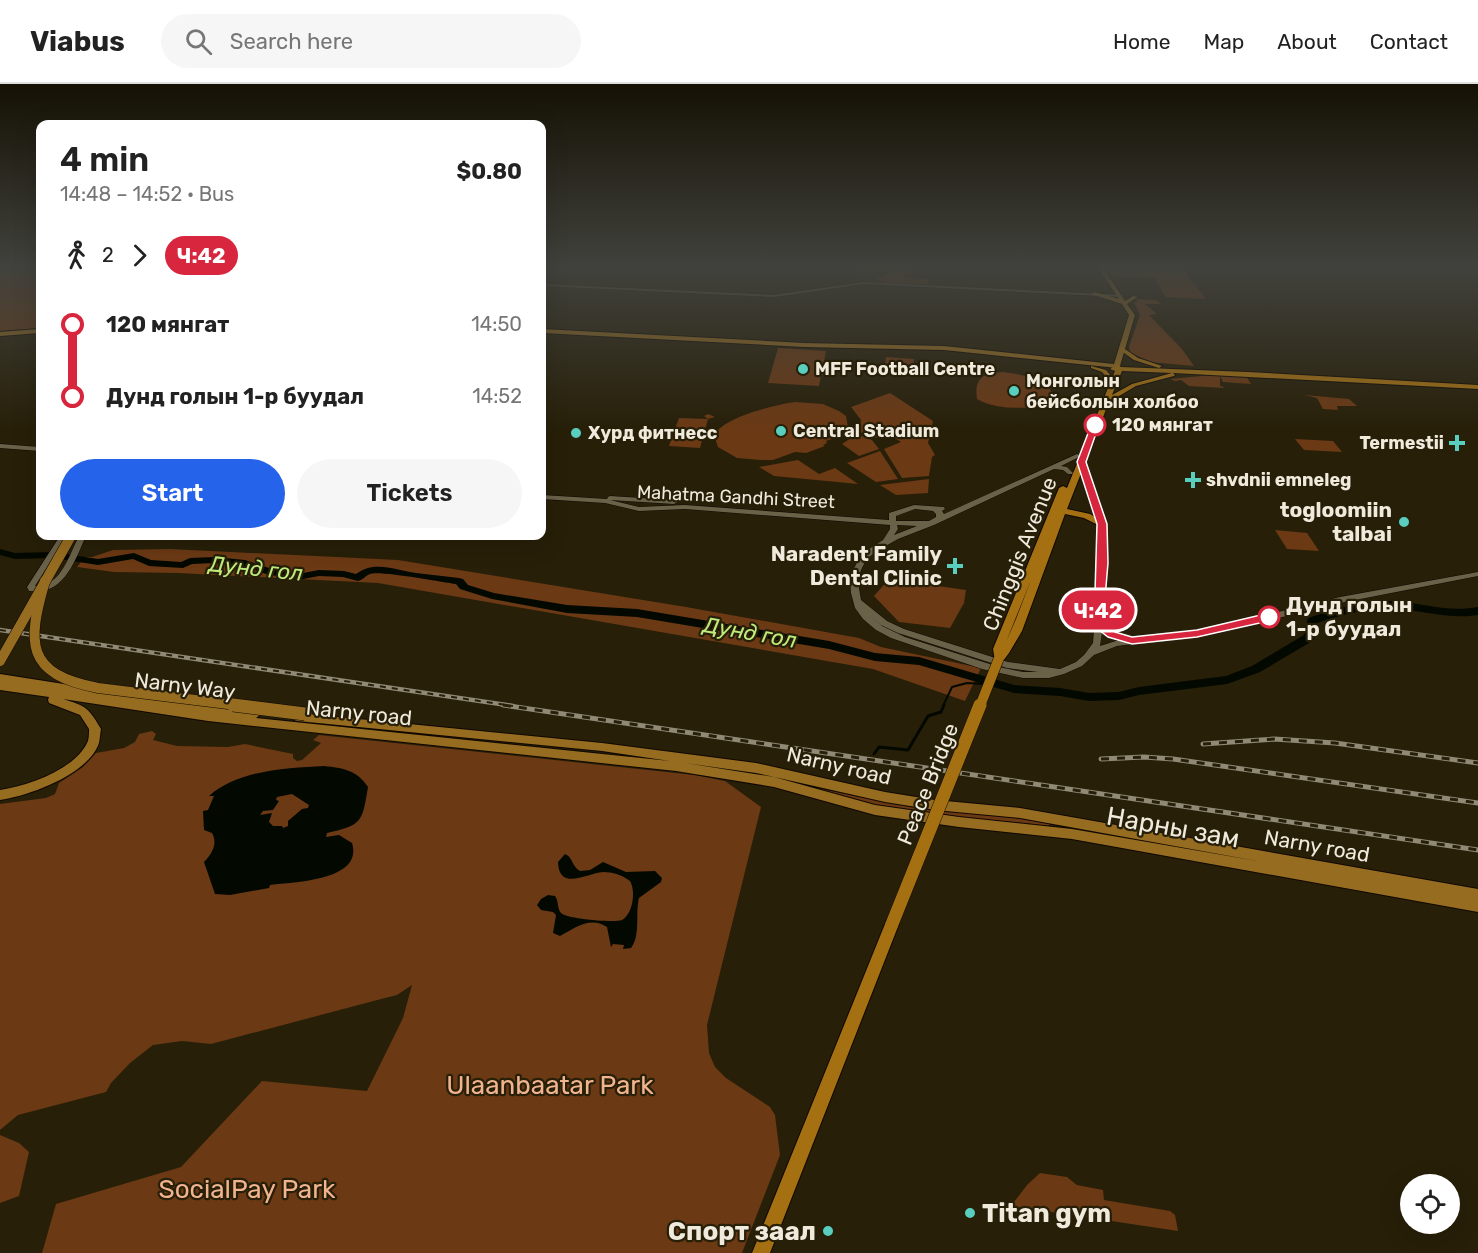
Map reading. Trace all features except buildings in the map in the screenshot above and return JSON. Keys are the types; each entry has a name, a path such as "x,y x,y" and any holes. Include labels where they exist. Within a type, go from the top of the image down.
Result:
{"highway":[{"path":"1121,353 1166,368"},
{"path":"1094,365 1104,370 1109,377"},
{"path":"1116,368 1166,368 1478,386"},
{"path":"1116,368 1468,385"},
{"name":"Chinggis Avenue","path":"999,658 1006,652 1062,511 1109,377 1116,368"},
{"name":"Chinggis Avenue","path":"999,658 998,649 1070,473 1105,403 1116,368"},
{"path":"1105,403 1128,388 1145,381 1170,375 1202,372"},
{"path":"1062,511 1101,519"},
{"name":"Peace Bridge","path":"761,1253 999,658"}],"main road":[{"path":"546,333 809,346 903,348 1116,368 1130,321"},
{"path":"0,333 36,330"},
{"path":"1094,365 1121,353"},
{"path":"0,448 36,450"},
{"path":"1093,652 1098,634 1103,563 1101,519 1079,459 1052,467 886,542 868,554 858,568 855,588 860,602 859,608 873,624 886,633 1013,674 1044,677 1078,665 1093,652 1116,643 1217,630 1340,600 1478,574"},
{"path":"1052,467 1063,467 1070,473"},
{"path":"546,495 870,516 893,518 912,524 931,522"},
{"name":"Mahatma Gandhi Street","path":"546,495 605,501 645,509 685,507 893,518"},
{"path":"634,500 646,504 645,509"},
{"path":"893,518 915,506 936,510 959,509"},
{"path":"936,510 940,513 940,518"},
{"path":"886,542 893,533 893,518"},
{"path":"0,661 60,540"},
{"path":"74,540 31,587 32,589 41,590 53,586 66,568 76,540"},
{"path":"43,576 33,637 35,648 40,659 49,669 63,678 83,686 367,723"},
{"path":"1098,624 1112,634 1132,641"},
{"path":"0,795 23,792 63,774 86,753 94,734 93,725 88,716 77,708 6,688"},
{"name":"Narny Way","path":"6,688 367,723"},
{"name":"Narny road","path":"6,688 208,717 646,753 766,770 885,797 935,805 1020,813 1478,895"},
{"name":"Narny road","path":"367,723 499,742"},
{"name":"Narny road","path":"520,744 774,782 835,800 912,816 1072,834 1478,906"}],"green space":[{"path":"0,321 36,321 36,328 0,331"},
{"path":"1138,321 1154,321 1182,349 1194,366 1150,362 1130,352 1129,347"},
{"name":"MFF Football Centre","path":"778,348 826,351 824,361 833,362 832,375 821,375 819,386 768,383"},
{"path":"886,357 914,359 913,375 884,373"},
{"name":"Монголын бейсболын холбоо","path":"1003,372 1029,377 1046,385 1053,397 1050,406 1003,407 977,399 977,386 981,378 985,375"},
{"path":"1212,375 1246,376 1251,384 1223,382 1220,376 1220,386 1223,388 1189,386 1181,380 1170,379"},
{"path":"890,393 933,421 928,443 935,455 932,457 929,476 902,478 884,449 901,442 888,434 876,438 859,432 861,420 851,407"},
{"path":"1304,395 1349,399 1357,406 1337,406 1338,410 1323,409 1317,398"},
{"name":"Central Stadium","path":"795,402 823,404 839,411 846,416 848,427 837,437 826,441 827,443 823,445 825,446 806,453 795,452 773,460 737,458 718,447 714,435 738,417"},
{"path":"708,414 715,417 708,419 704,416"},
{"path":"679,418 708,419 700,448 669,446"},
{"path":"857,434 872,440 879,449 859,456 842,444"},
{"path":"1295,439 1333,441 1342,452 1304,450"},
{"path":"880,451 898,479 876,482 847,463"},
{"path":"798,460 819,474 835,468 858,484 774,476 759,467"},
{"path":"929,479 928,493 896,495 880,485"},
{"path":"1275,530 1307,533 1319,551 1287,549"},
{"path":"170,549 398,560 859,638 881,647 981,668 965,701 873,669 378,583 114,572 77,567 85,557 113,550"},
{"path":"889,579 966,590 964,603 950,628 899,622 874,596"},
{"path":"152,731 156,734 153,740 177,746 228,747 245,744 293,754 293,758 297,761 302,760 321,743 313,740 319,735 695,775 725,781 761,807 707,1025 709,1053 715,1067 726,1078 770,1107 775,1115 780,1155 742,1253 42,1253 56,1204 181,1167 262,1081 367,1091 403,1018 412,985 397,995 211,1044 182,1041 153,1045 130,1063 111,1083 106,1092 18,1115 0,1130 0,804 46,798 55,794 59,783 83,767 96,753 124,748 135,742 139,734"},
{"path":"791,783 885,802 994,814 1050,824 1048,826 893,809 861,803"},
{"path":"0,1135 19,1143 29,1152 19,1196 0,1203"},
{"path":"1040,1173 1067,1177 1077,1185 1103,1190 1104,1200 1170,1211 1175,1215 1178,1231 1011,1206 1027,1185"}],"shaded area":[{"path":"324,766 354,773 368,787 362,815 358,821 347,828 327,833 326,837 339,835 352,843 353,856 347,866 323,878 270,885 269,888 230,895 215,894 204,862 212,852 214,845 212,833 204,830 203,811 208,810 214,796 209,796 221,787 248,776 279,770","holes":["292,794 309,805 288,821 288,826 283,828 273,826 269,822 272,813 260,815 263,811 273,810 279,801 276,800 277,797"]},
{"path":"565,854 580,871 590,870 603,862 626,872 655,871 662,878 661,882 639,898 637,931 631,948 623,949 624,945 613,944 611,947 607,927 601,924 583,924 560,936 553,933 556,915 553,912 541,910 537,905 548,895 555,896 561,913 591,920 622,920 629,913 632,902 633,890 630,881 617,874 603,872 575,879 563,876 558,862"}],"waterway":[{"name":"Дунд гол","path":"0,552 15,556 53,555 98,562 134,556 149,563 183,565 190,561 214,560 245,563 270,572 298,577 319,573 344,574 358,578 367,571 381,569 459,581 464,587 492,596 567,609 637,613 829,645 875,657 919,661 1014,689 1060,692 1089,697 1119,696 1139,691 1227,680 1256,669 1310,637 1312,621 1351,610 1390,605 1456,614 1478,611"},
{"path":"943,706 952,687 967,683 984,684"},
{"name":"Дунд гол","path":"993,685 1003,686"},
{"path":"874,754 879,747 908,750 928,716 941,712 944,705"}],"railway":[{"path":"0,630 513,706"},
{"path":"503,705 1478,850"},
{"path":"1203,744 1274,739 1335,743 1478,763"},
{"path":"1101,759 1144,757 1173,759 1478,803"}],"bus line":[{"name":"Ч:42","path":"1095,425 1081,462 1102,524 1103,563 1098,624 1104,630 1132,641 1217,630 1269,617"}],"place":[{"name":"MFF Football Centre","path":"803,369"},
{"name":"Монголын бейсболын холбоо","path":"1014,391"},
{"name":"120 мянгат","path":"1095,425"},
{"name":"Central Stadium","path":"781,431"},
{"name":"Хурд фитнесс","path":"576,433"},
{"name":"Termestii","path":"1457,443"},
{"name":"shvdnii emneleg","path":"1193,480"},
{"name":"togloomiin talbai","path":"1404,522"},
{"name":"Naradent Family Dental Clinic","path":"955,566"},
{"name":"Дунд голын 1-р буудал","path":"1269,617"},
{"name":"Titan gym","path":"970,1213"},
{"name":"Спорт заал","path":"828,1231"}],"park label":[{"name":"Ulaanbaatar Park","path":"550,1085"},
{"name":"SocialPay Park","path":"247,1189"}]}
